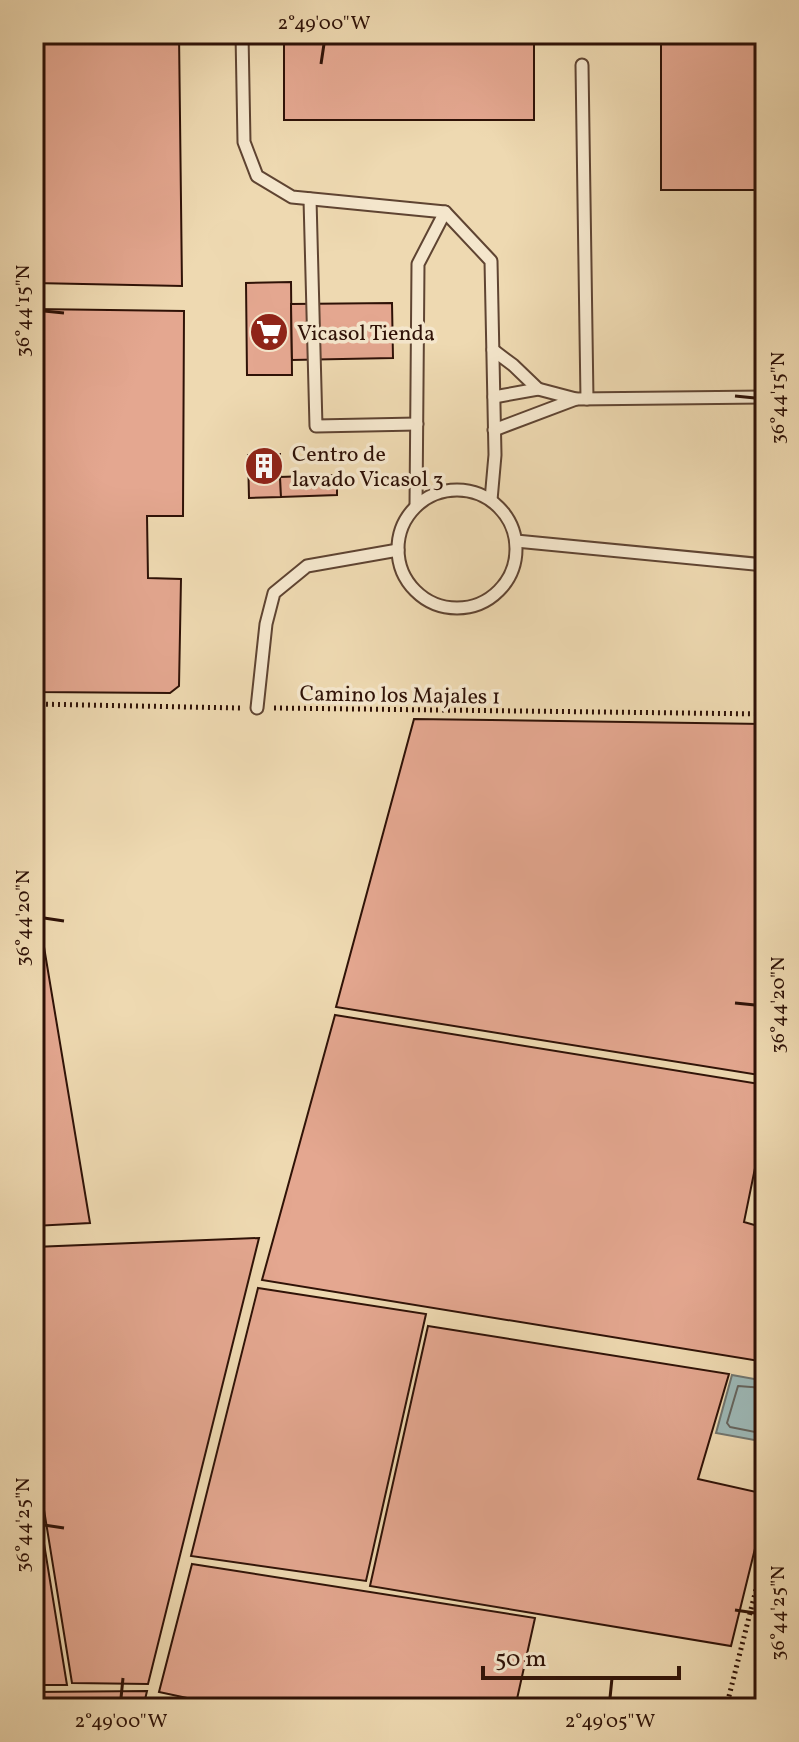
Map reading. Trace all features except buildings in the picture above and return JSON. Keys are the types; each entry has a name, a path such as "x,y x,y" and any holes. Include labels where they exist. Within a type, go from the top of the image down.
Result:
{"lane":[{"path":"242,34 244,142 257,176 292,197 445,212 491,261 494,397 491,500"},
{"path":"581,399 582,65"},
{"path":"310,199 316,426 417,424"},
{"path":"416,506 418,264 445,212"},
{"path":"493,350 538,389"},
{"path":"494,397 538,389 581,399 765,397"},
{"path":"494,430 581,399"},
{"path":"461,490 491,500 503,511 516,541 512,570 505,583 483,602 454,608 426,599 414,590 400,565 398,550 406,519 416,506 444,491 461,490"},
{"path":"516,541 765,565"},
{"path":"257,708 266,624 274,593 307,566 398,550"}],"path":[{"name":"Camino los Majales 1","path":"34,704 765,714"},
{"path":"726,1708 765,1554"}],"water":[{"path":"732,1375 765,1381 765,1442 716,1433"}],"place":[{"name":"Vicasol Tienda","path":"269,332"},
{"name":"Centro de lavado Vicasol 3","path":"264,466"}]}
